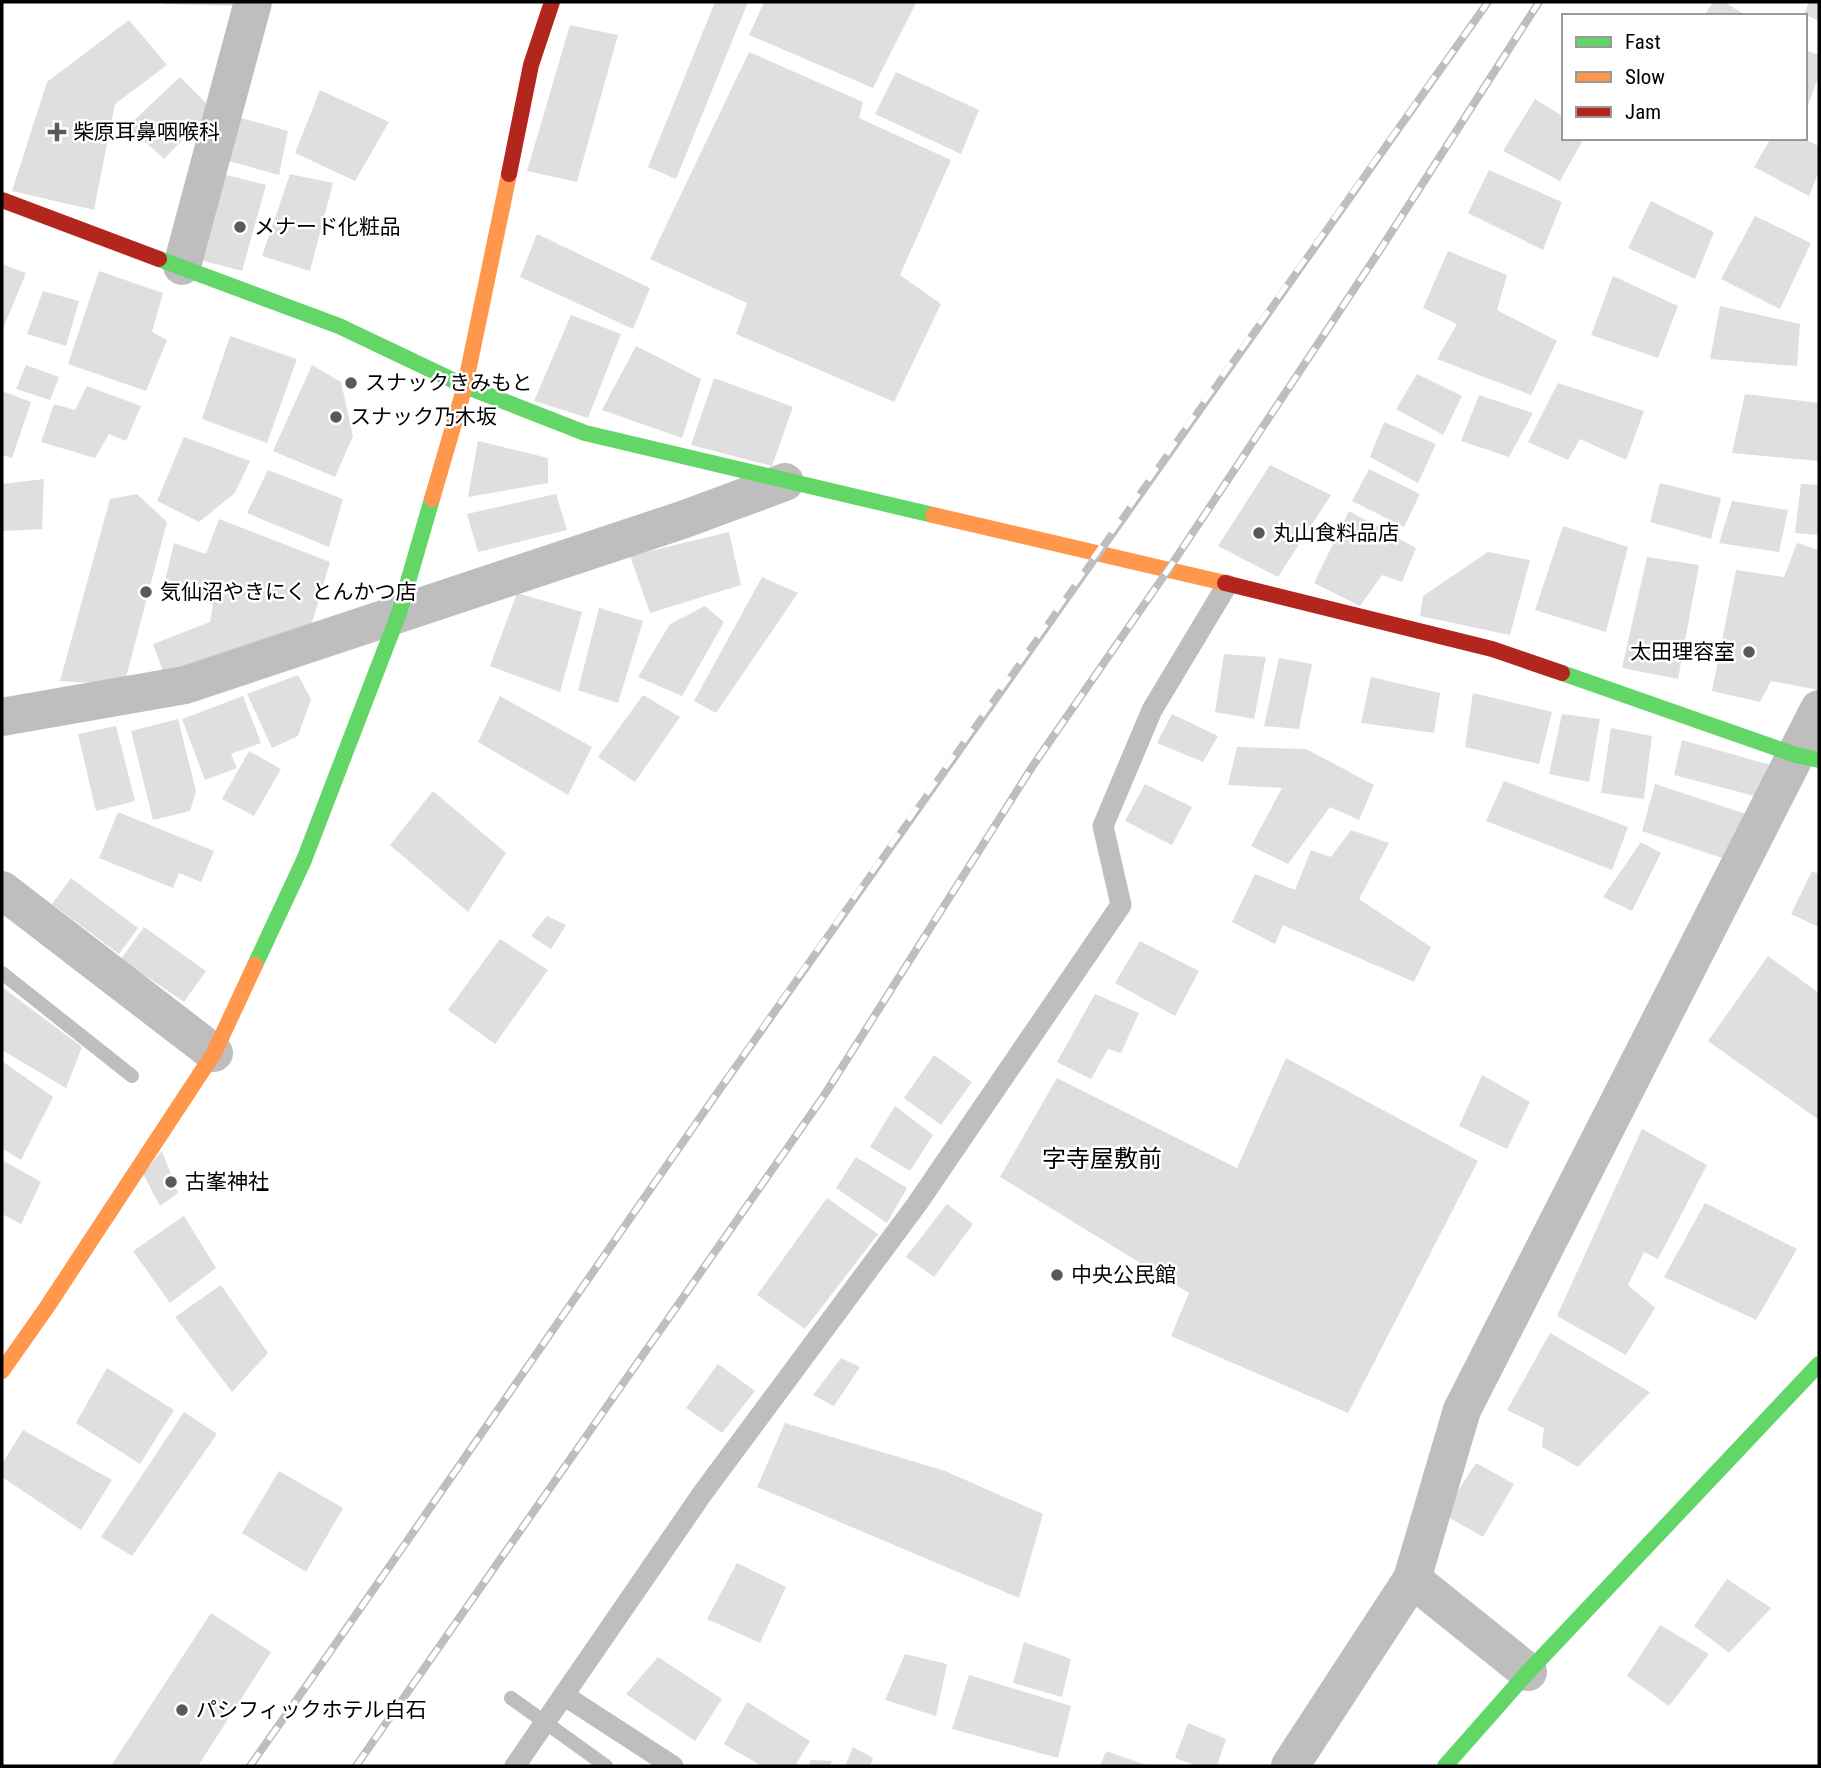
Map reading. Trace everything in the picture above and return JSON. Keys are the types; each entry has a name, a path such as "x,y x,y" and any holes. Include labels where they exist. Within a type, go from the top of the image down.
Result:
{"street":[{"path":"182,266 253,2"},
{"path":"2,1370 47,1307 214,1053 304,860 400,613 465,386 531,65 552,2"},
{"path":"2,200 339,326 465,386 585,433 785,482 1083,549 1492,649 1808,758"},
{"path":"2,717 186,685 682,520 785,482"},
{"path":"1290,1766 1412,1579 1462,1410 1808,758 1819,709"},
{"path":"2,890 214,1053"},
{"path":"1445,1766 1528,1672 1819,1364"},
{"path":"1412,1579 1528,1672"}],"lane":[{"path":"515,1766 702,1494 917,1205 1121,905 1103,826 1152,710 1227,584"},
{"path":"559,1703 673,1766"}],"building":[{"path":"165,2 240,2 239,6"},
{"path":"715,2 748,2 676,179 648,167"},
{"path":"764,2 916,3 873,88 749,35"},
{"path":"1713,2 1724,2 1744,14 1705,14"},
{"path":"1809,2 1819,2 1819,21 1804,14"},
{"path":"129,20 167,65 115,104 94,210 12,191 47,82"},
{"path":"570,25 618,35 577,182 527,171"},
{"path":"1807,51 1819,55 1819,75 1807,108"},
{"path":"749,52 863,102 859,118 951,160 900,275 941,304 894,402 736,334 747,303 650,259"},
{"path":"896,72 979,110 961,154 875,114"},
{"path":"180,77 212,109 164,159 128,126"},
{"path":"320,90 389,122 355,181 295,153"},
{"path":"1535,99 1562,116 1562,140 1583,140 1560,181 1503,151"},
{"path":"234,116 288,131 279,175 225,160"},
{"path":"1770,140 1806,140 1819,146 1819,171 1809,196 1754,167"},
{"path":"1489,170 1562,202 1543,250 1468,213"},
{"path":"219,173 266,185 242,271 200,260"},
{"path":"290,174 333,183 310,271 262,256"},
{"path":"1651,201 1714,232 1695,279 1628,248"},
{"path":"1755,216 1811,243 1780,309 1721,279"},
{"path":"537,234 650,288 633,329 520,277"},
{"path":"1448,251 1507,275 1497,310 1557,341 1531,395 1437,359 1457,324 1423,308"},
{"path":"2,264 26,273 2,331"},
{"path":"99,271 163,293 152,332 167,340 146,391 68,364"},
{"path":"1613,276 1678,306 1658,358 1591,335"},
{"path":"43,291 79,301 66,346 27,334"},
{"path":"1720,306 1800,324 1797,366 1710,359"},
{"path":"571,315 621,334 588,418 534,401"},
{"path":"230,336 297,359 267,443 202,419"},
{"path":"636,346 701,379 682,438 602,410"},
{"path":"26,365 59,377 50,400 16,389"},
{"path":"312,365 341,382 353,436 335,477 273,451"},
{"path":"1417,374 1462,396 1443,435 1396,409"},
{"path":"714,378 793,407 772,466 691,445"},
{"path":"1558,383 1644,411 1626,460 1580,439 1568,460 1528,442"},
{"path":"87,386 141,406 126,441 109,434 95,458 41,442 54,404 75,410"},
{"path":"2,391 31,402 12,458 2,455"},
{"path":"1745,394 1819,403 1819,461 1732,453"},
{"path":"1479,395 1533,413 1509,457 1461,441"},
{"path":"1384,422 1436,444 1418,483 1370,457"},
{"path":"184,437 250,461 235,493 199,522 157,501"},
{"path":"478,441 548,458 548,483 468,497"},
{"path":"1270,465 1331,495 1278,577 1218,546"},
{"path":"1369,469 1420,494 1404,527 1352,501"},
{"path":"268,470 343,499 329,547 247,513"},
{"path":"44,479 42,529 2,531 2,484"},
{"path":"1660,483 1721,498 1711,539 1650,522"},
{"path":"1801,484 1819,485 1819,535 1795,533"},
{"path":"137,494 167,522 124,685 60,681 110,499"},
{"path":"556,494 567,530 478,552 467,514"},
{"path":"1732,501 1788,510 1779,552 1719,543"},
{"path":"1349,511 1416,548 1402,582 1382,575 1360,606 1314,583"},
{"path":"219,519 330,562 312,623 164,674 153,644 210,622 213,605 165,581 174,543 206,554"},
{"path":"1563,526 1628,547 1606,632 1535,610"},
{"path":"729,532 741,585 650,613 630,556"},
{"path":"1797,543 1819,550 1819,690 1771,681 1760,702 1712,691 1736,570 1784,577"},
{"path":"1488,552 1530,560 1510,635 1420,616 1423,596"},
{"path":"1647,557 1699,565 1678,679 1622,668"},
{"path":"762,577 798,593 716,713 694,701"},
{"path":"517,593 582,612 560,692 490,666"},
{"path":"705,606 724,622 682,696 638,677 670,624"},
{"path":"599,608 643,621 618,703 578,690"},
{"path":"1224,654 1266,657 1254,719 1215,712"},
{"path":"1279,658 1312,664 1299,729 1264,726"},
{"path":"298,675 311,699 298,736 272,748 247,694"},
{"path":"1371,677 1440,693 1434,733 1361,723"},
{"path":"1473,693 1552,712 1539,764 1465,747"},
{"path":"643,695 680,717 635,782 598,757"},
{"path":"243,696 261,743 231,754 237,768 205,780 182,719"},
{"path":"500,696 592,747 568,795 478,742"},
{"path":"1172,714 1218,736 1203,762 1157,743"},
{"path":"1562,714 1600,719 1589,782 1549,774"},
{"path":"178,719 196,791 190,811 153,820 131,731"},
{"path":"116,726 135,801 96,811 78,734"},
{"path":"1611,728 1652,736 1644,799 1601,793"},
{"path":"1682,740 1774,766 1766,799 1674,775"},
{"path":"1237,747 1306,749 1374,785 1359,820 1330,807 1288,864 1251,846 1282,788 1228,785"},
{"path":"249,751 281,769 254,816 222,799"},
{"path":"1504,781 1628,827 1612,870 1486,821"},
{"path":"1145,784 1192,807 1172,845 1125,821"},
{"path":"1655,784 1746,814 1731,861 1642,831"},
{"path":"433,791 506,853 468,912 390,845"},
{"path":"118,812 214,851 201,882 179,873 173,888 99,858"},
{"path":"1351,830 1389,843 1359,899 1431,947 1414,982 1283,925 1275,944 1232,922 1255,874 1295,890 1311,850 1331,857"},
{"path":"1641,842 1661,853 1632,911 1603,897"},
{"path":"1812,871 1819,874 1819,927 1791,914"},
{"path":"71,878 138,928 119,954 52,904"},
{"path":"547,916 566,925 551,949 531,936"},
{"path":"144,927 206,971 184,1002 121,959"},
{"path":"500,939 548,970 495,1044 448,1010"},
{"path":"1140,941 1199,971 1175,1016 1115,983"},
{"path":"1768,956 1819,993 1819,1120 1708,1041"},
{"path":"2,987 82,1047 66,1088 2,1050"},
{"path":"1095,994 1139,1013 1121,1053 1108,1049 1091,1079 1057,1062"},
{"path":"934,1055 972,1082 941,1125 904,1098"},
{"path":"1286,1058 1478,1161 1348,1413 1171,1336 1189,1293 1000,1177 1057,1078 1237,1168"},
{"path":"2,1061 53,1097 21,1160 2,1148"},
{"path":"1482,1075 1530,1102 1507,1149 1459,1126"},
{"path":"895,1106 933,1135 910,1171 870,1147"},
{"path":"1642,1129 1707,1165 1658,1259 1644,1252 1628,1285 1655,1308 1626,1355 1557,1316"},
{"path":"162,1151 178,1193 160,1206 143,1174"},
{"path":"856,1157 907,1188 887,1223 836,1188"},
{"path":"2,1160 41,1182 21,1224 2,1214"},
{"path":"827,1198 878,1234 805,1329 757,1295"},
{"path":"1705,1203 1797,1249 1756,1320 1664,1277"},
{"path":"947,1204 973,1224 934,1277 906,1257"},
{"path":"184,1216 216,1268 170,1303 133,1251"},
{"path":"221,1285 268,1353 232,1392 175,1317"},
{"path":"1550,1333 1650,1392 1578,1467 1542,1447 1544,1428 1507,1410"},
{"path":"841,1358 860,1367 834,1406 813,1395"},
{"path":"718,1364 755,1391 722,1433 686,1408"},
{"path":"107,1368 174,1410 140,1464 76,1423"},
{"path":"184,1412 217,1434 132,1556 101,1537"},
{"path":"785,1423 945,1471 1043,1514 1019,1598 757,1487"},
{"path":"23,1430 112,1480 81,1530 2,1477 2,1464"},
{"path":"1476,1463 1514,1484 1483,1537 1443,1514"},
{"path":"279,1471 343,1508 306,1572 242,1533"},
{"path":"737,1563 786,1587 760,1643 707,1619"},
{"path":"1727,1579 1771,1608 1729,1653 1694,1626"},
{"path":"211,1613 271,1652 198,1766 111,1766"},
{"path":"1660,1625 1709,1654 1669,1706 1627,1676"},
{"path":"1024,1642 1071,1659 1062,1697 1013,1683"},
{"path":"905,1654 947,1664 936,1716 885,1700"},
{"path":"658,1657 722,1699 695,1741 626,1694"},
{"path":"969,1675 1071,1706 1058,1758 952,1729"},
{"path":"747,1702 810,1741 795,1766 762,1766 724,1744"},
{"path":"1188,1723 1226,1739 1217,1766 1198,1766 1175,1758"},
{"path":"853,1747 873,1758 870,1766 845,1766"},
{"path":"1106,1751 1149,1766 1100,1766"},
{"path":"811,1760 832,1761 830,1766 808,1766"}],"waterway":[{"path":"2,973 132,1076"},
{"path":"511,1698 606,1766"}],"railway":[{"path":"250,1766 906,824 1488,2"},
{"path":"356,1766 825,1094 1032,767 1168,570 1380,250 1539,2"}],"traffic: fast":[{"path":"159,259 339,326 465,386 585,433 933,515"},
{"path":"255,965 304,860 399,613 432,499"},
{"path":"1562,673 1796,755 1819,760"},
{"path":"1445,1766 1528,1672 1819,1364"}],"traffic: slow":[{"path":"432,499 465,386 509,174"},
{"path":"933,515 1225,583"},
{"path":"2,1371 214,1053 255,965"}],"traffic: jam":[{"path":"509,174 531,65 552,2"},
{"path":"2,200 159,259"},
{"path":"1225,583 1492,649 1562,673"}],"place":[{"name":"柴原耳鼻咽喉科","path":"57,132"},
{"name":"メナード化粧品","path":"240,227"},
{"name":"スナックきみもと","path":"351,383"},
{"name":"スナック乃木坂","path":"336,417"},
{"name":"丸山食料品店","path":"1259,533"},
{"name":"気仙沼やきにく とんかつ店","path":"146,592"},
{"name":"太田理容室","path":"1749,652"},
{"name":"古峯神社","path":"171,1182"},
{"name":"中央公民館","path":"1057,1275"},
{"name":"パシフィックホテル白石","path":"182,1710"}],"district":[{"name":"字寺屋敷前","path":"1102,1159"}]}
